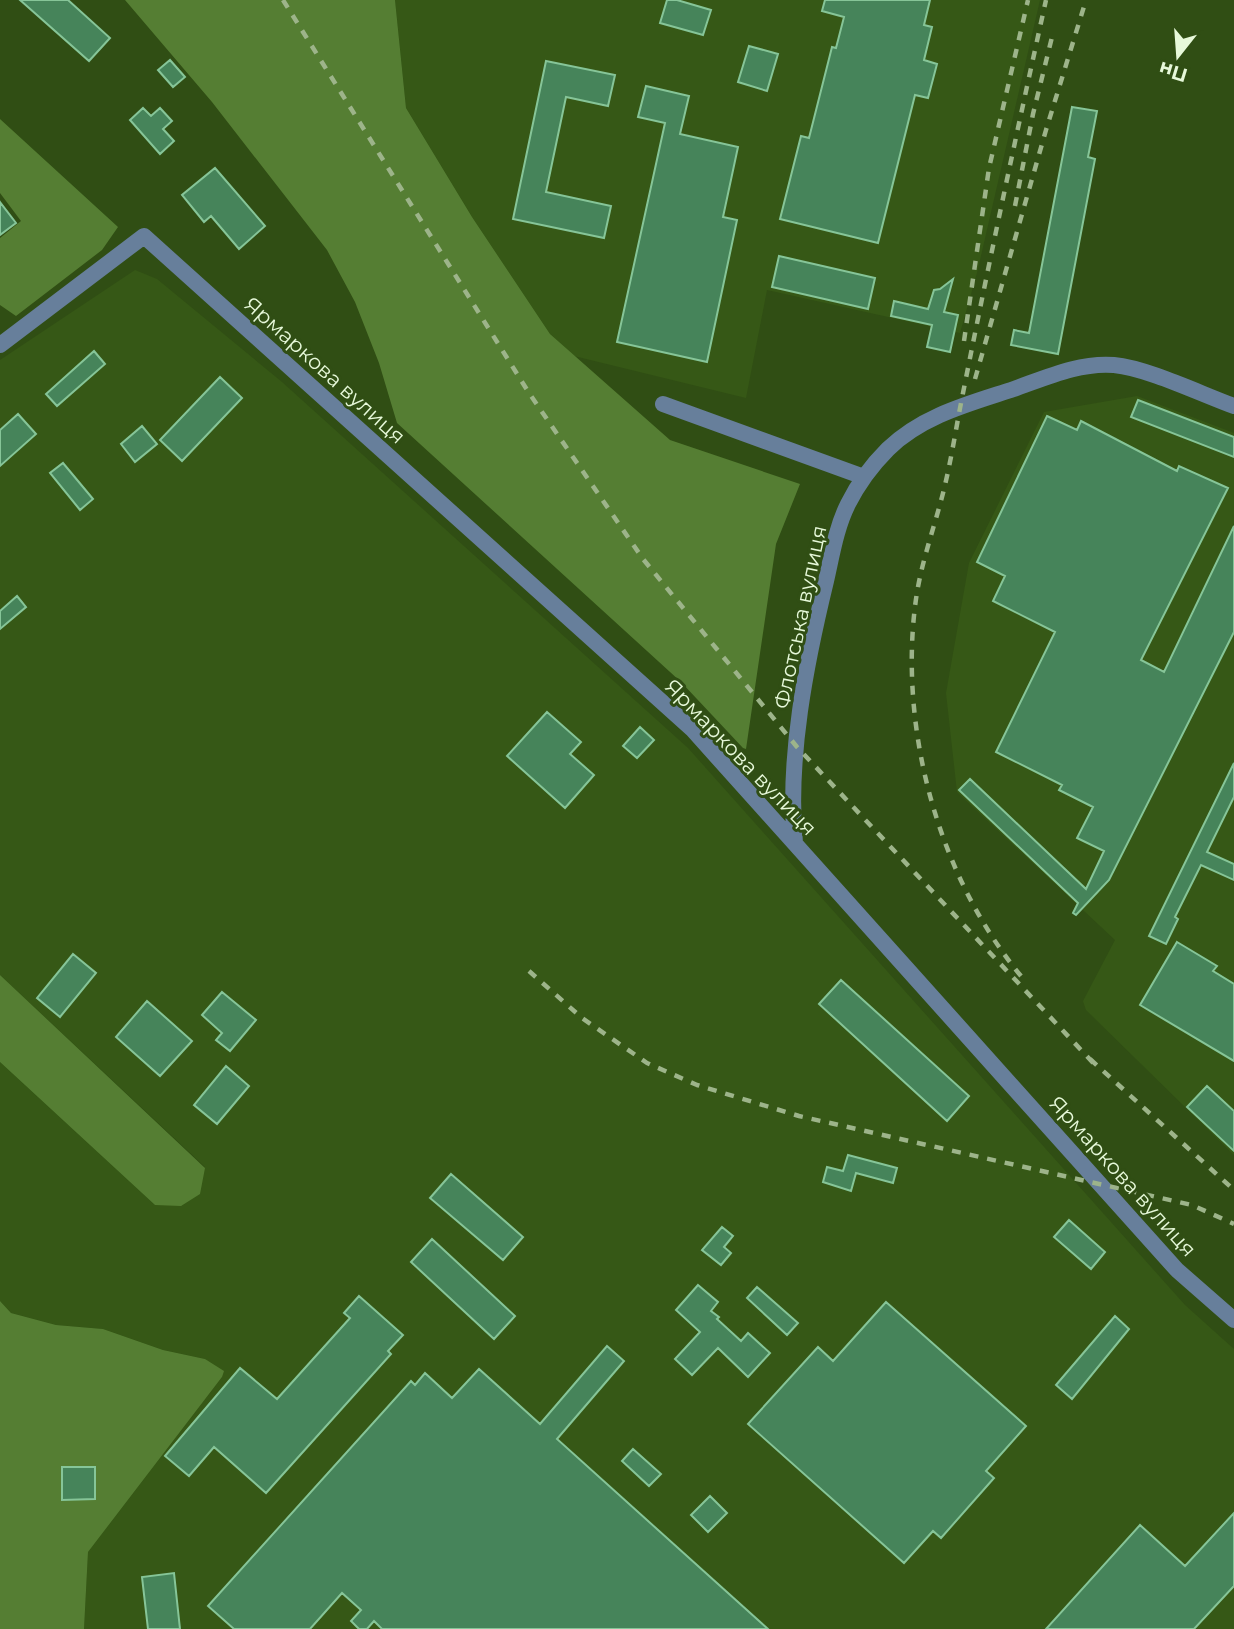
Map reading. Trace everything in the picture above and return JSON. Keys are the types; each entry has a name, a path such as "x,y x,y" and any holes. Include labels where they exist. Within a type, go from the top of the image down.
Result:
{"street":[{"name":"Ярмаркова вулиця","path":"0,345 144,236 692,729 1177,1270 1234,1320"},
{"name":"Флотська вулиця","path":"795,843 792,805 804,691 839,528 864,477 889,448 914,428 940,414 1089,367 1115,365 1136,370 1234,406"},
{"path":"663,404 864,477"}],"shaded area":[{"path":"125,0 395,0 406,108 472,217 550,334 670,440 800,484 776,544 746,749 681,682 397,423 379,363 355,302 327,250 212,102"},
{"path":"395,0 1040,0 977,273 960,333 767,290 746,398 574,356 550,334 472,217 406,108"},
{"path":"0,119 118,227 102,250 16,316 0,305 0,238 21,221 0,193"},
{"path":"135,270 157,279 282,382 688,748 1185,1305 1234,1349 1234,1629 84,1629 88,1552 222,1377 205,1359 163,1350 103,1329 56,1325 11,1313 0,1301 0,1062 155,1205 205,1167 0,975 0,360"},
{"path":"1137,396 1234,433 1234,1155 1086,1010 1083,1001 1115,940 957,792 946,693 969,563 1044,412"},
{"path":"0,975 205,1168 200,1194 181,1206 155,1205 0,1062"},
{"path":"0,1301 11,1313 56,1325 103,1329 163,1350 205,1359 224,1371 88,1552 84,1629 0,1629"}],"building":[{"path":"20,0 68,0 110,38 89,61"},
{"path":"667,0 677,0 711,10 703,35 660,23"},
{"path":"825,0 930,0 924,25 932,27 924,60 937,64 928,98 915,95 878,243 780,219 801,136 809,138 832,47 836,48 844,17 822,11"},
{"path":"749,46 778,54 767,91 738,82"},
{"path":"170,60 185,77 173,87 158,70"},
{"path":"546,61 615,75 608,106 566,97 546,192 611,206 604,238 513,219"},
{"path":"646,86 689,96 680,134 738,147 723,217 737,220 707,362 617,342 665,123 638,117"},
{"path":"1072,107 1097,111 1088,157 1095,159 1058,354 1011,345 1014,330 1029,333"},
{"path":"143,108 151,116 160,108 172,121 163,129 174,141 160,154 130,120"},
{"path":"215,168 265,226 239,249 211,216 204,222 182,195"},
{"path":"0,202 16,223 0,235"},
{"path":"779,256 875,278 868,309 772,287"},
{"path":"953,279 944,312 958,315 950,352 927,347 932,325 891,316 894,301 928,309 934,290 940,289"},
{"path":"94,351 105,364 57,406 46,394"},
{"path":"220,377 242,398 182,461 160,440"},
{"path":"1138,400 1234,437 1234,457 1131,417"},
{"path":"18,414 36,434 0,466 0,430"},
{"path":"1047,416 1077,430 1081,421 1177,471 1179,466 1228,488 1141,660 1164,672 1234,526 1234,632 1109,880 1076,915 1073,913 1078,903 959,790 970,779 1086,889 1104,851 1077,838 1093,807 1059,790 1062,785 996,752 1055,632 993,601 1005,576 977,562"},
{"path":"142,426 157,444 135,462 121,444"},
{"path":"63,463 93,499 80,510 50,473"},
{"path":"17,596 26,607 0,629 0,611"},
{"path":"547,712 581,742 570,754 594,775 565,808 507,756"},
{"path":"640,727 654,740 637,758 623,746"},
{"path":"1234,763 1234,797 1207,852 1234,864 1234,880 1201,865 1175,917 1178,919 1166,944 1149,936"},
{"path":"1177,942 1217,966 1213,971 1234,984 1234,1061 1140,1005"},
{"path":"73,954 96,973 60,1017 37,998"},
{"path":"841,980 969,1096 947,1121 819,1004"},
{"path":"222,992 256,1020 230,1051 216,1040 222,1033 202,1015"},
{"path":"147,1001 192,1041 160,1076 116,1037"},
{"path":"226,1066 249,1086 217,1124 194,1105"},
{"path":"1207,1086 1234,1111 1234,1151 1187,1107"},
{"path":"848,1155 897,1168 893,1183 856,1173 851,1191 823,1182 827,1167 843,1171"},
{"path":"451,1174 523,1237 503,1260 430,1198"},
{"path":"1069,1220 1105,1252 1091,1269 1054,1237"},
{"path":"722,1227 733,1236 724,1247 731,1253 721,1265 702,1250"},
{"path":"432,1239 515,1316 494,1339 411,1262"},
{"path":"698,1285 718,1302 711,1311 719,1317 717,1319 741,1341 748,1333 770,1353 748,1377 718,1348 692,1375 675,1359 700,1332 676,1310"},
{"path":"757,1287 798,1323 787,1335 747,1298"},
{"path":"359,1296 403,1335 388,1351 391,1354 266,1493 214,1447 189,1476 165,1456 240,1368 277,1399 350,1318 344,1313"},
{"path":"886,1302 1026,1426 986,1471 994,1478 941,1538 933,1531 904,1563 748,1424 818,1347 833,1361"},
{"path":"1115,1316 1129,1329 1072,1399 1056,1385"},
{"path":"607,1346 624,1361 557,1439 768,1629 382,1629 374,1621 367,1629 359,1629 351,1621 361,1610 342,1593 310,1629 234,1629 208,1606 411,1381 415,1385 425,1373 452,1398 479,1369 540,1424"},
{"path":"633,1449 661,1474 649,1486 622,1461"},
{"path":"62,1467 95,1467 95,1499 62,1500"},
{"path":"710,1496 727,1513 708,1532 691,1515"},
{"path":"1234,1513 1234,1586 1194,1629 1046,1629 1140,1525 1185,1566"},
{"path":"174,1573 180,1629 148,1629 142,1577"}],"railway":[{"path":"283,0 529,393 643,559 797,747 1097,1067"},
{"path":"964,341 989,168 1028,0"},
{"path":"1021,976 992,936 967,893 947,847 919,748 913,698 912,648 918,586 948,471 1046,0"},
{"path":"975,379 1086,0"},
{"path":"1015,206 1033,114 1053,33"},
{"path":"529,971 582,1018 647,1063 697,1085 799,1116 1192,1205 1234,1224"},
{"path":"1090,1059 1234,1190"}]}
